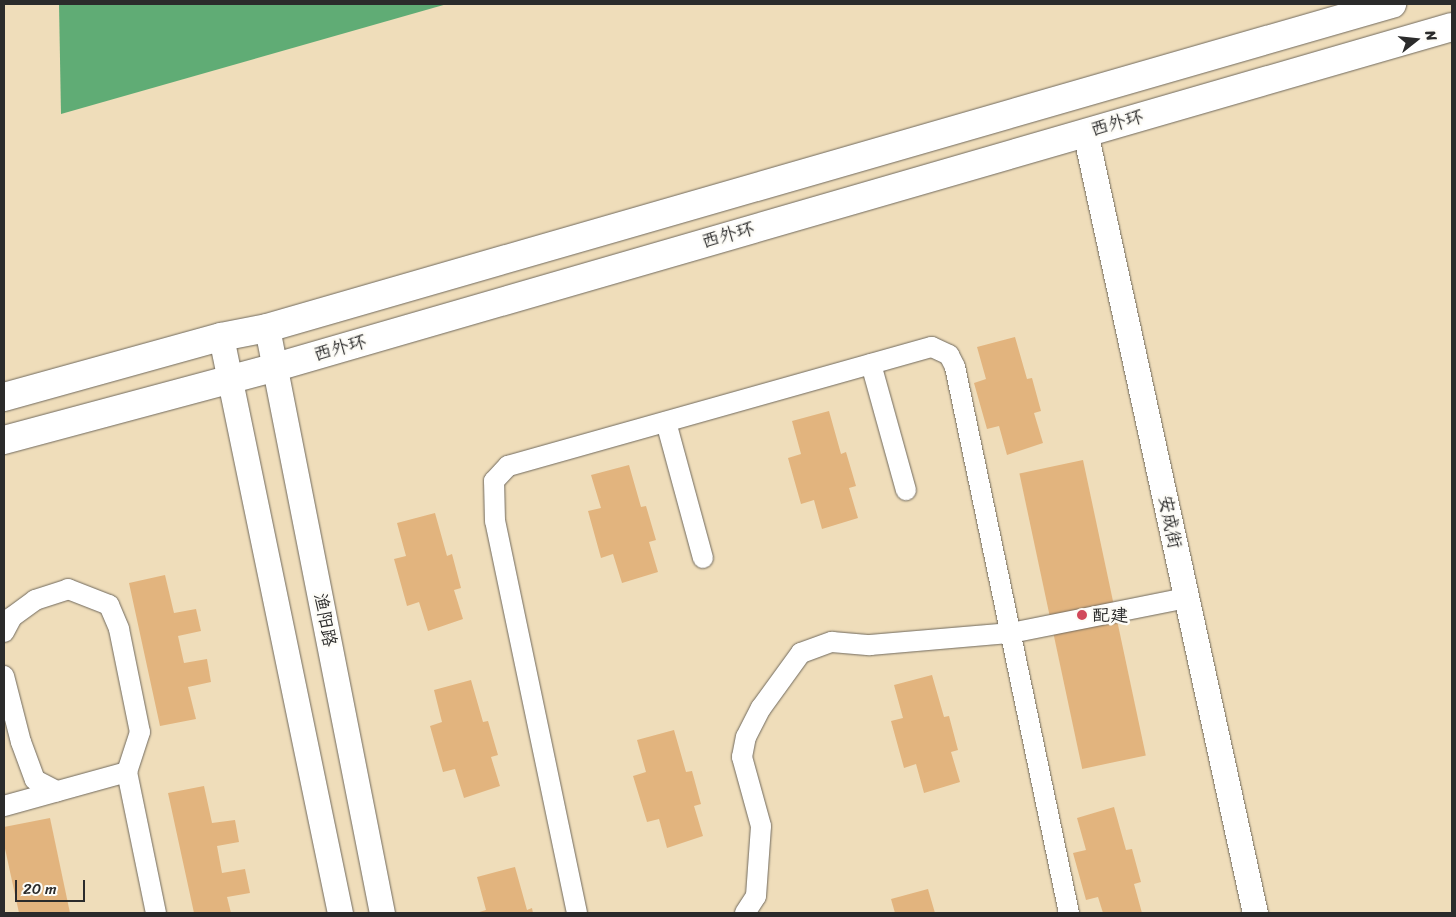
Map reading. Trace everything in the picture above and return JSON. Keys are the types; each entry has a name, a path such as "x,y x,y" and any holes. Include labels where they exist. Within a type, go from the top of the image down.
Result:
{"highway":[{"path":"4,397 221,337 267,328 1392,4"},
{"name":"西外环","path":"4,440 276,367 1452,27"}],"street":[{"name":"安成街","path":"1086,132 1254,913"},
{"name":"渔阳路","path":"267,328 382,913"},
{"path":"221,337 228,379 340,913"},
{"path":"577,913 495,521 494,481 508,466 932,347 949,355 955,367 1069,913"},
{"path":"871,364 906,490"},
{"path":"666,422 703,558"},
{"path":"4,632 12,617 35,600 68,589 109,605 119,629 140,732 127,772 156,913"},
{"path":"745,913 756,896 761,826 742,757 746,737 761,708 801,653 832,642 870,644 1010,633 1186,598"},
{"path":"4,676 20,742 35,780 57,792"},
{"path":"4,806 127,772"}],"green space":[{"path":"59,4 447,4 61,114"}],"building":[{"path":"1015,337 1027,379 1032,378 1041,411 1034,413 1043,443 1007,455 999,426 987,429 974,383 986,379 977,347"},
{"path":"829,411 841,454 846,452 856,486 849,488 858,518 822,529 814,500 801,504 788,458 801,454 792,421"},
{"name":"配建","path":"1083,460 1146,755 1082,769 1019,474"},
{"path":"629,465 641,507 646,506 656,540 649,542 658,572 622,583 613,554 601,558 588,511 601,508 591,475"},
{"path":"435,513 447,556 452,554 461,588 454,590 463,619 428,631 419,602 407,606 394,559 406,556 397,523"},
{"path":"165,575 174,613 196,609 201,631 178,636 184,663 207,659 211,682 188,687 196,719 160,726 129,583"},
{"path":"932,675 944,717 949,716 958,750 951,752 960,782 924,793 916,764 904,768 891,721 903,718 894,685"},
{"path":"471,680 483,722 488,721 498,755 491,757 500,786 464,798 455,769 443,772 430,726 442,722 434,690"},
{"path":"674,730 686,772 692,771 701,804 694,806 703,836 667,848 659,819 647,822 633,776 646,772 637,740"},
{"path":"204,786 212,823 235,820 239,842 217,846 222,873 245,869 250,893 227,897 231,913 194,913 168,793"},
{"path":"1114,807 1126,850 1132,849 1141,882 1134,884 1142,913 1103,913 1098,897 1086,900 1073,853 1086,850 1077,818"},
{"path":"50,818 70,913 19,913 4,844 4,827"},
{"path":"515,867 527,910 532,908 533,913 476,913 486,910 477,877"},
{"path":"928,889 935,913 895,913 891,899"}],"place":[{"name":"配建","path":"1082,615"}]}
